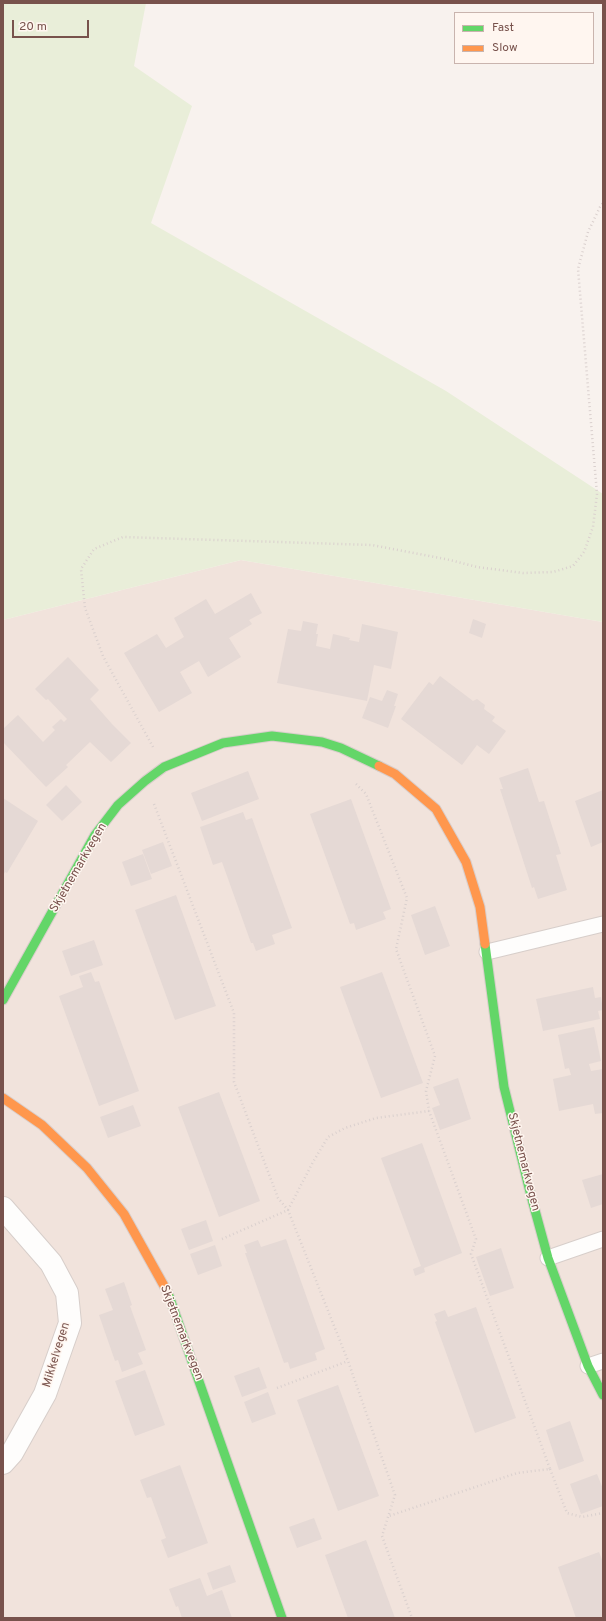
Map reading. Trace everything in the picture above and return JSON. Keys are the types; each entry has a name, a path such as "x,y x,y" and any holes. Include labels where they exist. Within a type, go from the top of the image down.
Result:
{"street":[{"name":"Skjetnemarkvegen","path":"3,1000 95,835 118,805 145,781 164,767 223,743 272,736 322,742 341,748 394,774 436,809 466,862 480,906 504,1087 530,1192 548,1258 588,1366 603,1394"},
{"name":"Skjetnemarkvegen","path":"3,1098 42,1125 87,1168 124,1214 169,1294 282,1618"},
{"name":"Mikkelvegen","path":"3,1208 51,1263 67,1293 70,1323 45,1394 12,1453 3,1463"}],"lane":[{"path":"487,952 603,924"},
{"path":"548,1258 603,1239"},
{"path":"588,1366 603,1361"}],"path":[{"path":"164,767 103,656 85,608 81,569 94,549 123,537 372,545 450,560 477,567 523,573 553,572 573,566 584,552 593,527 597,494 578,269 588,232 603,203"},
{"path":"145,781 234,1012 234,1082 278,1198 288,1210 348,1361 395,1495 382,1536 412,1618"},
{"path":"356,783 366,794 407,898 396,949 435,1056 426,1090 429,1111 476,1239 471,1254 567,1513 582,1516 603,1514"},
{"path":"222,1239 288,1210 312,1162 328,1137 345,1128 376,1118 429,1111"},
{"path":"277,1388 348,1361"},
{"path":"389,1516 517,1473 550,1469"}],"shaded area":[{"path":"241,560 603,622 603,1618 3,1618 3,620"}],"green space":[{"path":"3,3 146,3 134,66 192,106 151,223 446,391 603,494 603,622 241,560 3,620"}],"building":[{"path":"251,593 262,613 249,620 252,624 229,638 241,657 208,677 199,661 180,672 192,693 159,712 124,653 157,634 166,648 184,637 174,618 206,599 215,614"},
{"path":"473,619 486,624 482,638 469,633"},
{"path":"303,621 318,624 316,646 330,649 333,634 359,642 362,624 398,632 391,669 374,665 367,701 277,683 288,629 301,631"},
{"path":"68,657 99,690 90,699 131,743 111,762 90,742 66,765 68,767 46,787 3,742 3,729 18,715 43,742 55,730 52,727 61,719 64,722 67,719 48,699 46,700 35,689"},
{"path":"440,676 473,701 477,699 485,705 484,709 495,717 492,721 506,731 489,754 477,745 462,765 401,719 429,682 433,685"},
{"path":"387,690 398,694 394,706 396,706 388,728 362,718 370,697 382,701"},
{"path":"528,768 539,802 544,801 561,854 556,855 567,890 538,899 534,887 532,888 500,789 503,789 499,778"},
{"path":"248,771 259,799 202,821 191,793"},
{"path":"66,785 82,802 62,821 46,805"},
{"path":"603,790 603,842 591,847 575,801"},
{"path":"3,798 38,821 7,873 5,872 3,876"},
{"path":"351,799 391,909 383,912 386,919 356,930 354,923 350,924 310,814"},
{"path":"243,812 246,820 252,818 292,928 272,935 275,944 256,951 253,943 251,943 222,862 213,865 200,827"},
{"path":"163,842 172,866 151,874 142,850"},
{"path":"143,854 152,879 131,886 122,862"},
{"path":"176,895 216,1006 175,1020 135,910"},
{"path":"435,906 450,946 425,955 411,915"},
{"path":"94,940 103,965 71,976 62,951"},
{"path":"91,972 95,982 99,981 139,1091 99,1106 59,996 83,987 79,976"},
{"path":"382,972 423,1083 381,1098 340,987"},
{"path":"593,987 595,998 601,997 603,1010 598,1011 600,1019 543,1031 536,999"},
{"path":"594,1027 601,1061 589,1064 591,1071 603,1069 603,1113 595,1114 593,1104 559,1111 553,1079 571,1075 569,1068 565,1069 558,1035"},
{"path":"458,1078 471,1119 440,1130 432,1108 440,1105 433,1087"},
{"path":"219,1092 260,1201 219,1217 178,1107"},
{"path":"133,1105 141,1126 108,1138 100,1117"},
{"path":"422,1143 462,1253 424,1268 425,1272 415,1276 413,1269 421,1266 381,1158"},
{"path":"603,1174 603,1204 591,1208 582,1180"},
{"path":"206,1220 213,1241 189,1250 181,1229"},
{"path":"286,1239 325,1349 315,1353 317,1360 290,1369 288,1362 284,1363 245,1253 247,1253 244,1245 258,1240 261,1247"},
{"path":"215,1245 222,1266 198,1275 190,1254"},
{"path":"501,1248 514,1288 490,1296 476,1257"},
{"path":"124,1282 132,1305 130,1306 146,1350 138,1353 143,1364 122,1372 118,1360 115,1361 99,1315 113,1310 105,1289"},
{"path":"476,1307 516,1418 475,1433 435,1322 437,1321 434,1314 445,1310 448,1317"},
{"path":"259,1367 267,1388 242,1397 234,1376"},
{"path":"145,1370 165,1425 135,1436 115,1381"},
{"path":"338,1385 379,1496 338,1511 297,1400"},
{"path":"268,1392 276,1414 252,1423 244,1402"},
{"path":"570,1421 584,1461 559,1470 546,1430"},
{"path":"180,1465 208,1543 168,1558 161,1540 166,1538 151,1497 147,1498 140,1480"},
{"path":"597,1474 603,1489 603,1506 581,1514 570,1484"},
{"path":"314,1518 322,1539 297,1548 289,1527"},
{"path":"366,1540 395,1618 348,1618 345,1610 325,1555"},
{"path":"599,1552 603,1562 603,1618 576,1618 558,1567"},
{"path":"230,1565 236,1582 213,1590 207,1573"},
{"path":"200,1578 207,1596 222,1590 232,1618 182,1618 178,1606 176,1607 169,1589"}],"traffic: fast":[{"path":"3,1000 95,835 118,805 145,781 164,767 223,743 272,736 322,742 341,748 379,766"},
{"path":"485,944 504,1087 530,1192 548,1258 588,1366 603,1395"},
{"path":"168,1293 282,1618"}],"traffic: slow":[{"path":"379,766 395,774 436,809 466,862 480,907 485,944"},
{"path":"3,1098 42,1125 87,1168 124,1214 168,1293"}]}
